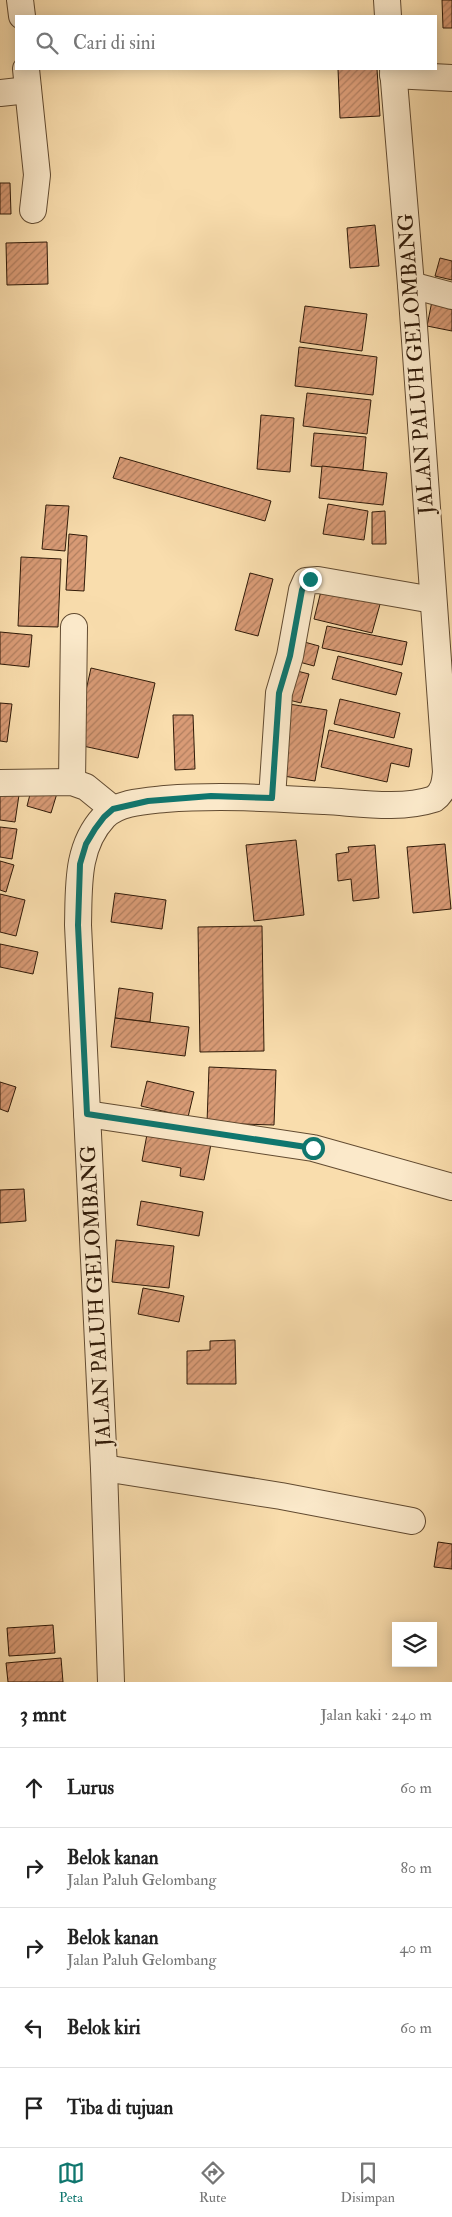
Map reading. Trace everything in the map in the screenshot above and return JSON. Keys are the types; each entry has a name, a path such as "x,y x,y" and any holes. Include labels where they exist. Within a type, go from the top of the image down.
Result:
{"street":[{"path":"20,0 22,15"},
{"path":"387,0 388,15"},
{"path":"393,72 452,78"},
{"name":"JALAN PALUH GELOMBANG","path":"111,1682 104,1468 78,925 80,864 86,844 104,817 113,809 148,801 202,797 272,798 394,805 428,801 445,796 446,772 434,600 411,284 393,72"},
{"path":"0,93 27,80 37,175 33,210"},
{"path":"411,284 452,296"},
{"path":"272,798 279,693 290,656 302,590 306,581 318,580 434,600"},
{"path":"72,782 74,627"},
{"path":"0,783 72,782 86,787 113,809"},
{"path":"87,1114 313,1148 452,1187"},
{"path":"104,1468 281,1496 412,1521"}],"building":[{"path":"442,0 452,0 452,28 443,28"},
{"path":"338,70 377,70 380,116 340,118"},
{"path":"0,183 10,183 11,214 0,214"},
{"path":"375,225 379,266 350,268 347,228"},
{"path":"47,242 48,284 7,285 6,243"},
{"path":"440,258 452,261 452,280 435,276"},
{"path":"432,301 452,305 452,331 427,326"},
{"path":"305,306 367,314 362,351 300,342"},
{"path":"299,347 377,357 373,395 295,386"},
{"path":"307,393 371,400 367,434 303,426"},
{"path":"261,415 294,418 290,472 257,469"},
{"path":"314,433 366,437 363,470 311,466"},
{"path":"120,457 271,501 265,521 113,478"},
{"path":"322,466 387,473 383,505 319,498"},
{"path":"328,504 368,511 364,540 323,534"},
{"path":"46,505 69,506 65,551 42,549"},
{"path":"385,511 386,544 372,544 372,512"},
{"path":"69,534 87,536 84,591 66,590"},
{"path":"21,557 61,559 58,627 18,626"},
{"path":"250,573 273,579 258,636 235,630"},
{"path":"323,583 382,597 372,633 314,619"},
{"path":"327,626 407,642 402,665 322,648"},
{"path":"0,632 32,635 29,667 0,664"},
{"path":"297,640 319,646 314,666 292,660"},
{"path":"338,656 402,673 396,695 332,679"},
{"path":"91,668 155,683 138,758 74,744"},
{"path":"289,669 309,674 301,703 281,698"},
{"path":"340,699 400,713 394,738 334,724"},
{"path":"0,703 12,704 7,742 0,741"},
{"path":"289,704 327,710 315,781 277,775"},
{"path":"173,715 193,715 195,769 175,770"},
{"path":"329,730 412,749 409,767 391,763 387,782 321,767"},
{"path":"33,783 58,790 51,813 27,806"},
{"path":"0,792 19,795 15,822 0,820"},
{"path":"0,827 17,829 12,859 0,857"},
{"path":"296,840 304,915 254,921 246,845"},
{"path":"445,844 451,909 413,913 407,847"},
{"path":"375,845 379,898 353,901 351,879 338,881 336,854 349,852 348,847"},
{"path":"0,861 14,865 6,892 0,890"},
{"path":"115,893 166,900 162,929 111,922"},
{"path":"0,894 25,900 16,936 0,932"},
{"path":"262,926 264,1051 200,1052 198,927"},
{"path":"0,944 38,952 33,974 0,967"},
{"path":"119,988 153,993 150,1022 115,1018"},
{"path":"115,1018 189,1027 185,1056 111,1047"},
{"path":"209,1067 276,1070 274,1125 207,1123"},
{"path":"147,1081 194,1092 188,1117 141,1106"},
{"path":"0,1082 16,1087 8,1112 0,1109"},
{"path":"148,1129 212,1139 204,1180 180,1176 181,1168 142,1161"},
{"path":"24,1189 26,1221 0,1223 0,1190"},
{"path":"141,1201 203,1212 199,1236 137,1225"},
{"path":"116,1240 174,1246 169,1288 112,1282"},
{"path":"143,1288 184,1296 179,1322 138,1314"},
{"path":"235,1340 236,1384 187,1384 187,1351 210,1350 210,1341"},
{"path":"438,1542 452,1544 452,1569 434,1567"},
{"path":"53,1625 55,1653 9,1656 7,1628"},
{"path":"61,1658 63,1682 8,1682 6,1663"}],"route":[{"path":"310,579 306,581 302,590 301,604 290,656 279,693 272,798 211,796 148,801 113,809 104,817 86,844 80,864 78,925 87,1114 313,1148"}]}
